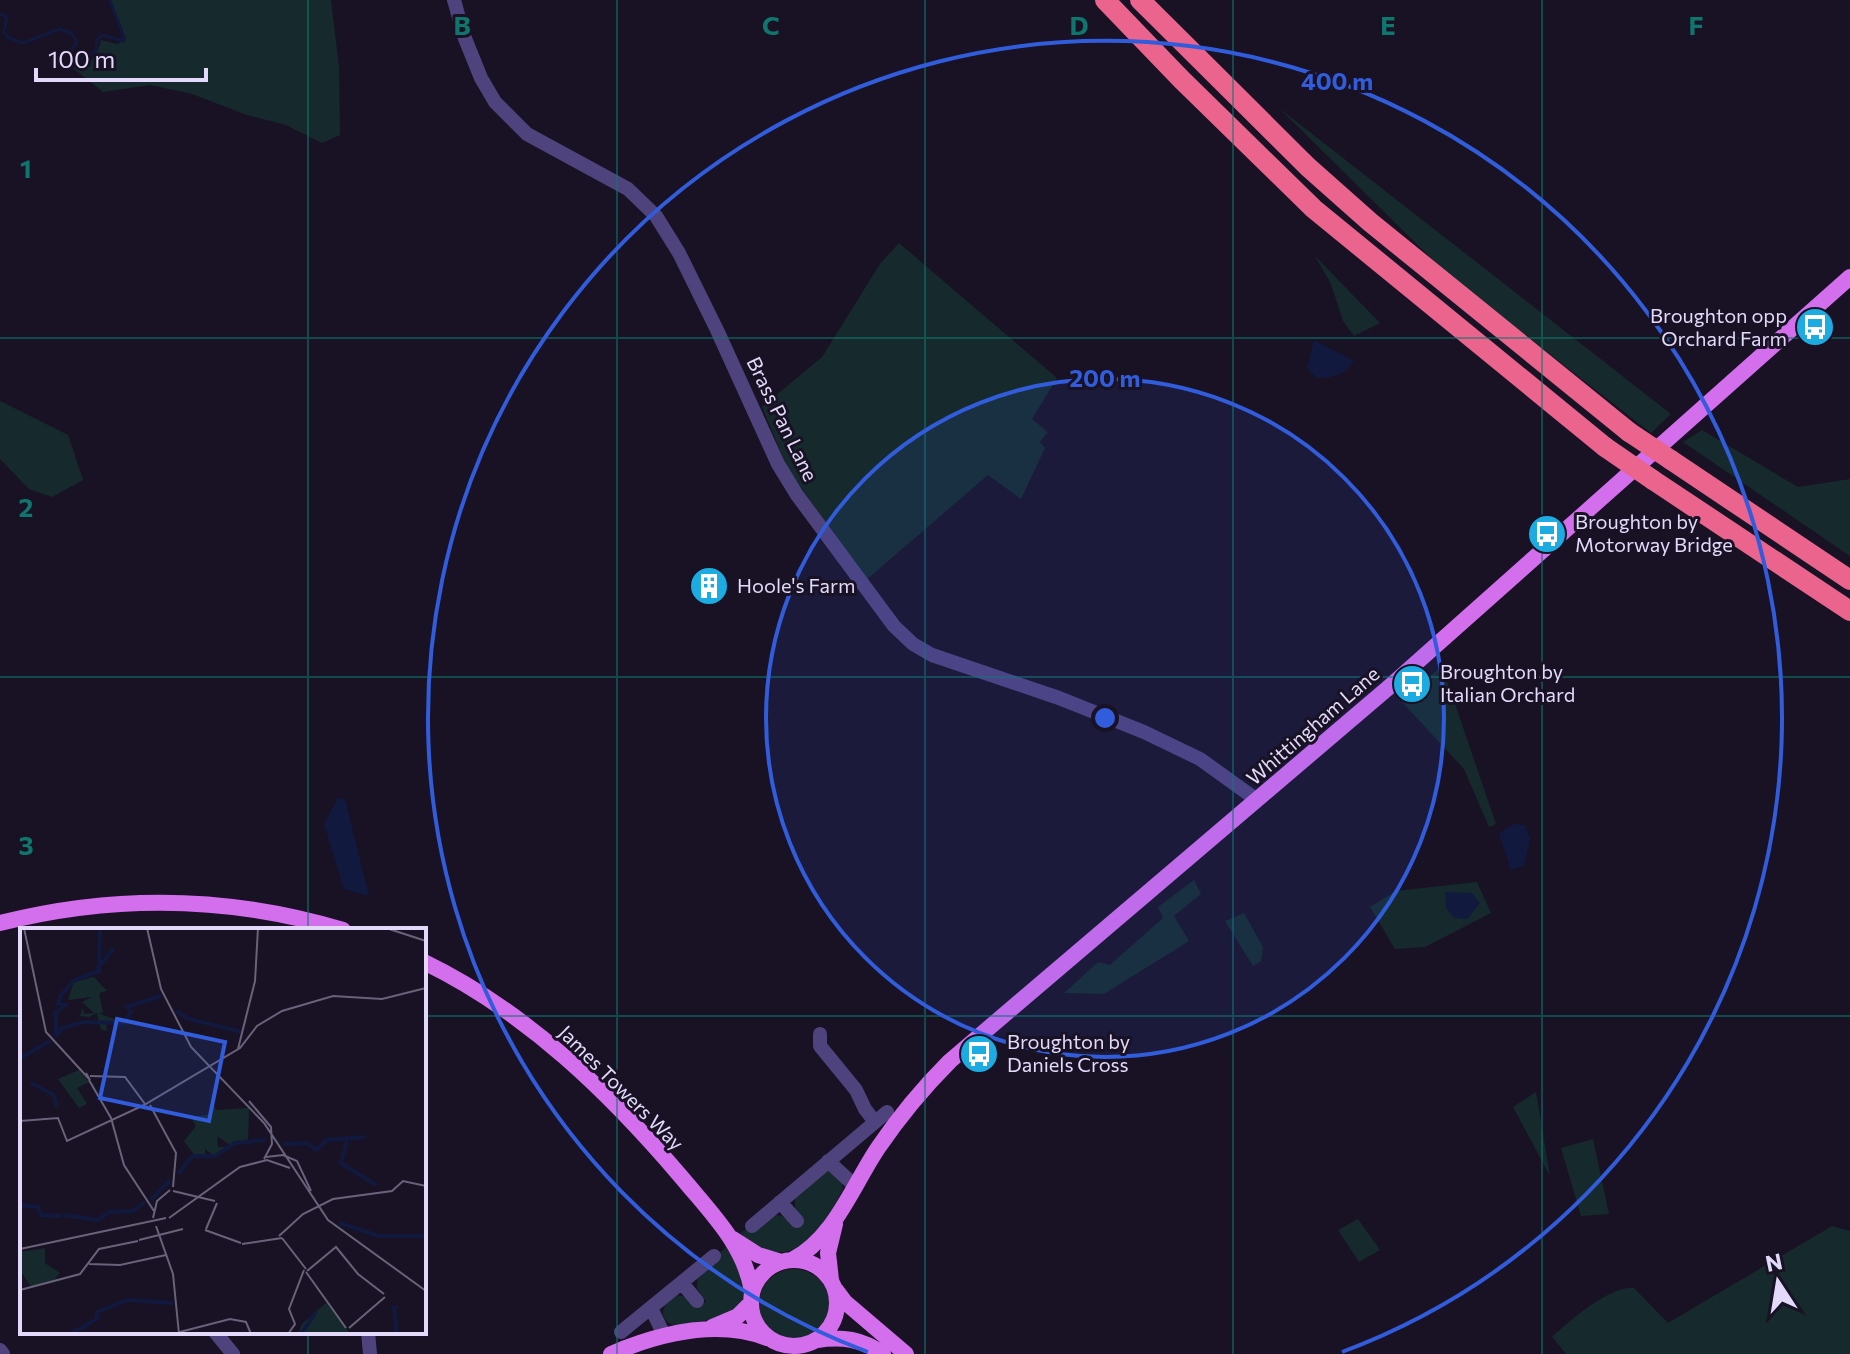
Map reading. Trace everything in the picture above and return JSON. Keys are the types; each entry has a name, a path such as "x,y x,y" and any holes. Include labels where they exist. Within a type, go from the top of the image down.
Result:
{"highway":[{"path":"1105,0 1314,209 1605,447 1850,611"},
{"path":"1140,0 1308,167 1360,213 1629,432 1850,580"}],"main road":[{"name":"Whittingham Lane","path":"786,1261 811,1246 840,1212 896,1123 950,1061 1388,688 1850,277"},
{"path":"0,923 82,906 159,901 244,908 334,928"},
{"name":"James Towers Way","path":"426,963 508,1010 567,1058 643,1132 732,1238 746,1268 751,1298"},
{"name":"Whittingham Lane","path":"834,1286 828,1253 840,1212"},
{"name":"James Towers Way","path":"732,1238 758,1255 786,1261"},
{"path":"702,1330 730,1320 751,1298 762,1273 786,1261 815,1265 845,1302 906,1354"},
{"path":"817,1340 832,1324 836,1313 834,1286"},
{"path":"751,1298 754,1321 768,1338"},
{"path":"611,1354 664,1335 702,1330 745,1331 787,1346 849,1338 883,1354"}],"street":[{"name":"Brass Pan Lane","path":"454,0 464,36 481,78 495,102 527,134 628,189 656,216 679,253 717,330 778,464 797,495 894,626 913,644 932,655 1059,698 1200,759 1257,800"},
{"path":"752,1226 881,1117 865,1109 856,1090 820,1046 820,1034"},
{"path":"828,1161 855,1186"},
{"path":"780,1202 797,1221"},
{"path":"621,1332 714,1256"},
{"path":"682,1283 697,1301"},
{"path":"651,1308 664,1335"},
{"path":"217,1334 233,1354"},
{"path":"368,1334 370,1354"}],"green space":[{"path":"111,0 331,0 339,67 340,135 322,143 286,125 247,115 192,94 150,85 103,92 73,68 92,59 101,40 117,44 126,39"},
{"path":"1279,108 1671,414 1651,433 1447,274"},
{"path":"899,243 1057,378 1032,419 1048,432 1040,442 1045,448 1021,499 988,475 865,581 787,467 762,407 822,357 880,264"},
{"path":"1315,256 1380,323 1354,336 1343,321 1331,284"},
{"path":"0,401 68,435 83,480 52,497 29,489 0,459"},
{"path":"1702,430 1798,487 1850,479 1850,556 1683,442"},
{"path":"1442,666 1496,824 1489,827 1464,769 1401,701"},
{"path":"1194,880 1201,894 1174,916 1189,941 1104,994 1064,993 1098,962 1110,965 1163,918 1158,907"},
{"path":"1477,882 1491,913 1425,947 1395,949 1370,907 1396,891"},
{"path":"1244,913 1263,947 1261,961 1253,966 1225,921"},
{"path":"1536,1092 1550,1176 1513,1107"},
{"path":"1593,1139 1609,1214 1581,1216 1561,1148"},
{"path":"828,1171 841,1180 843,1189 824,1221 802,1245 788,1251 774,1252 758,1246 740,1233 773,1214 784,1217 795,1226 795,1198 821,1173"},
{"path":"1358,1219 1380,1250 1359,1262 1338,1230"},
{"path":"1832,1226 1850,1231 1850,1354 1566,1354 1552,1337 1591,1305 1625,1289 1634,1288 1668,1323"},
{"path":"726,1247 741,1275 744,1290 741,1306 718,1318 675,1326 669,1323 663,1311 676,1295 688,1297 696,1308 706,1302 697,1288 698,1274"},
{"path":"794,1269 819,1279 829,1304 819,1329 794,1339 769,1329 759,1304 769,1279"}],"water":[{"path":"1314,340 1354,361 1338,375 1316,378 1307,368"},
{"path":"338,798 345,799 369,896 344,889 324,824"},
{"path":"1513,824 1525,825 1530,839 1524,866 1511,870 1499,833"},
{"path":"1445,892 1472,893 1480,903 1467,919 1454,918 1446,908"}],"waterway":[{"path":"0,14 7,17 4,32 7,37 23,43 59,29 71,33 77,42 68,54 77,61 96,51 97,40 102,35 124,41 110,0"}],"place":[{"name":"Broughton opp Orchard Farm","path":"1815,327"},
{"name":"Broughton by Motorway Bridge","path":"1547,534"},
{"name":"Hoole's Farm","path":"709,586"},
{"name":"Broughton by Italian Orchard","path":"1412,684"},
{"name":"Broughton by Daniels Cross","path":"979,1054"}]}
